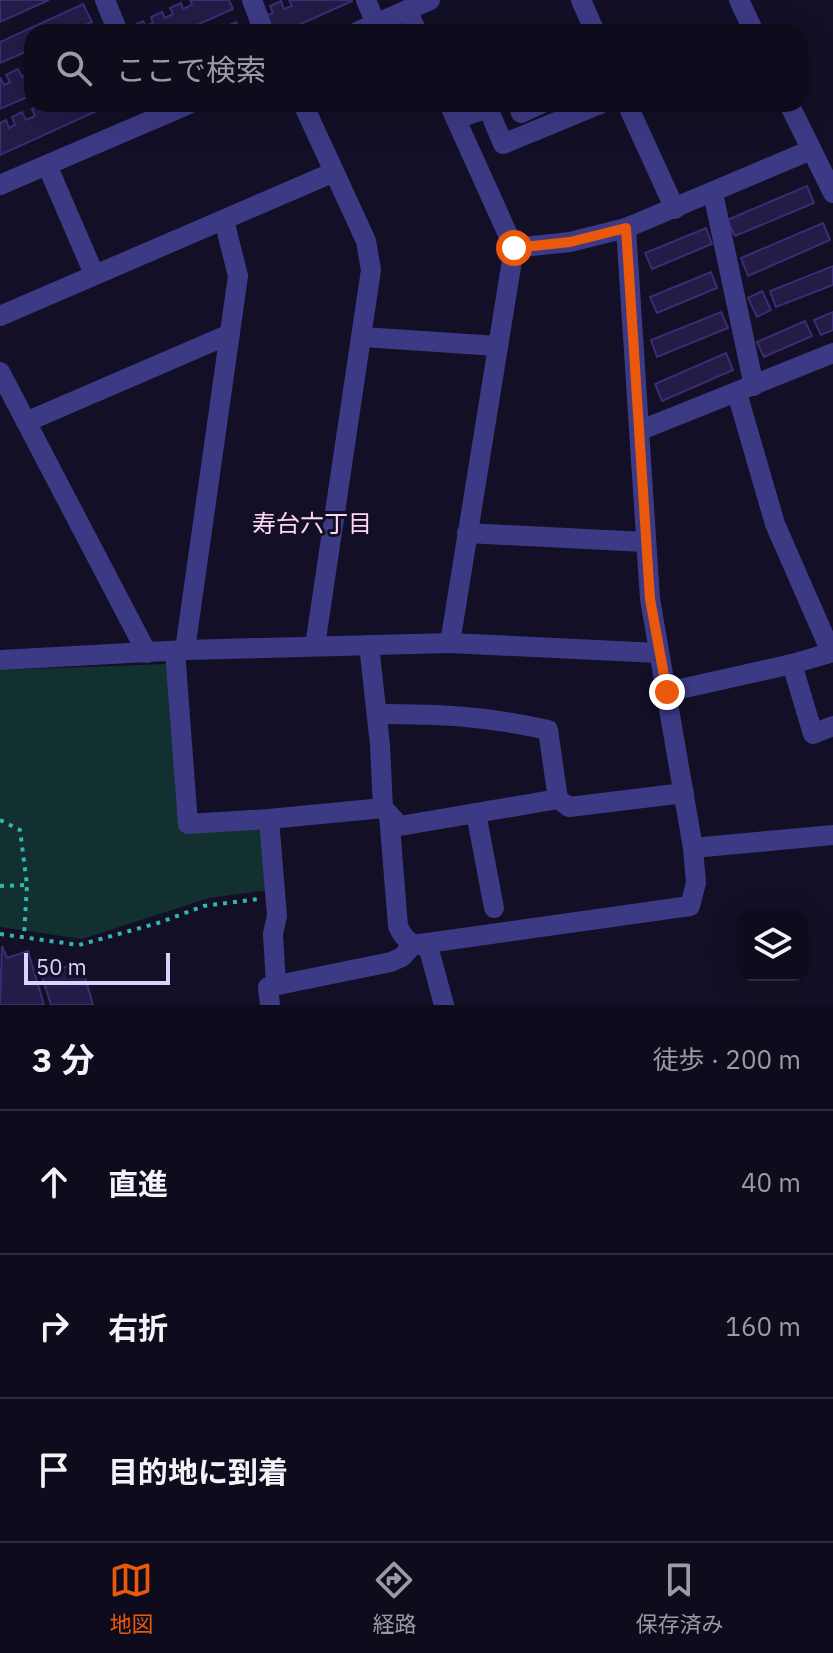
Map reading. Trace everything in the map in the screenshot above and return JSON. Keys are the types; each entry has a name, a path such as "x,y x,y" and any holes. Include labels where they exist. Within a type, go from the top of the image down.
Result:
{"street":[{"path":"105,0 115,24"},
{"path":"252,0 261,24"},
{"path":"366,0 367,24"},
{"path":"376,24 430,0"},
{"path":"581,0 592,24"},
{"path":"739,0 750,24"},
{"path":"407,10 413,24"},
{"path":"0,185 47,165 149,112"},
{"path":"307,112 366,241 371,270 315,646"},
{"path":"450,643 514,248 452,112"},
{"path":"490,112 503,144 581,112"},
{"path":"631,112 675,209"},
{"path":"793,112 833,193"},
{"path":"514,248 570,242 626,228 811,150"},
{"path":"47,165 94,274"},
{"path":"0,316 334,172"},
{"path":"667,692 832,652 775,524 745,389 713,193"},
{"path":"224,220 238,276 180,651 188,824 386,811"},
{"path":"269,819 277,916 273,934 273,995 391,962 402,957 413,945 690,906 696,883 693,848 650,599 626,228"},
{"path":"26,422 230,334"},
{"path":"363,337 497,346"},
{"path":"641,430 833,353"},
{"path":"0,372 147,653"},
{"path":"467,533 645,542"},
{"path":"1,659 450,643 659,653"},
{"path":"369,645 398,926 403,937 413,945 428,946 444,1005"},
{"path":"792,664 813,734 833,726"},
{"path":"377,714 450,714 496,718 548,730 558,799"},
{"path":"386,811 400,826 558,799 569,807 684,793"},
{"path":"476,813 494,908"},
{"path":"693,848 833,835"}],"path":[{"path":"0,820 20,830 27,885 24,937"},
{"path":"0,886 27,885"},
{"path":"0,934 79,945 158,923 204,906 275,896"}],"green space":[{"path":"167,664 182,832 261,828 270,890 209,898 82,939 0,927 0,670"}],"building":[{"path":"0,0 49,0 0,22"},
{"path":"190,0 229,0 233,9 199,24 151,24 151,17 162,12 165,18 173,14 170,8 181,3 183,9 192,5"},
{"path":"289,0 352,0 301,24 270,24 266,16 273,13 270,6 281,1 284,9 292,6"},
{"path":"83,4 92,22 87,24 39,24"},
{"path":"24,31 24,52 0,63 0,42"},
{"path":"18,69 24,98 0,109 0,77 4,85 10,82 6,75"},
{"path":"22,112 26,120 35,116 33,112 94,112 0,155 0,123 6,120 9,128 15,125 12,117"},
{"path":"807,186 814,203 735,236 727,220"},
{"path":"823,223 830,240 748,276 741,258"},
{"path":"706,228 712,244 652,269 645,253"},
{"path":"833,266 833,285 776,307 770,291"},
{"path":"711,272 717,288 657,313 650,297"},
{"path":"762,291 771,310 757,317 748,298"},
{"path":"721,312 728,328 657,357 651,340"},
{"path":"833,312 833,330 821,335 814,320"},
{"path":"805,321 812,336 764,357 757,342"},
{"path":"726,353 733,370 662,401 655,384"},
{"path":"2,946 7,958 28,951 44,1005 0,1005"},
{"path":"81,963 93,1005 51,1005 41,973"}],"district":[{"name":"寿台六丁目","path":"312,523"}],"route":[{"path":"514,248 570,242 626,228 650,599 667,692"}]}
